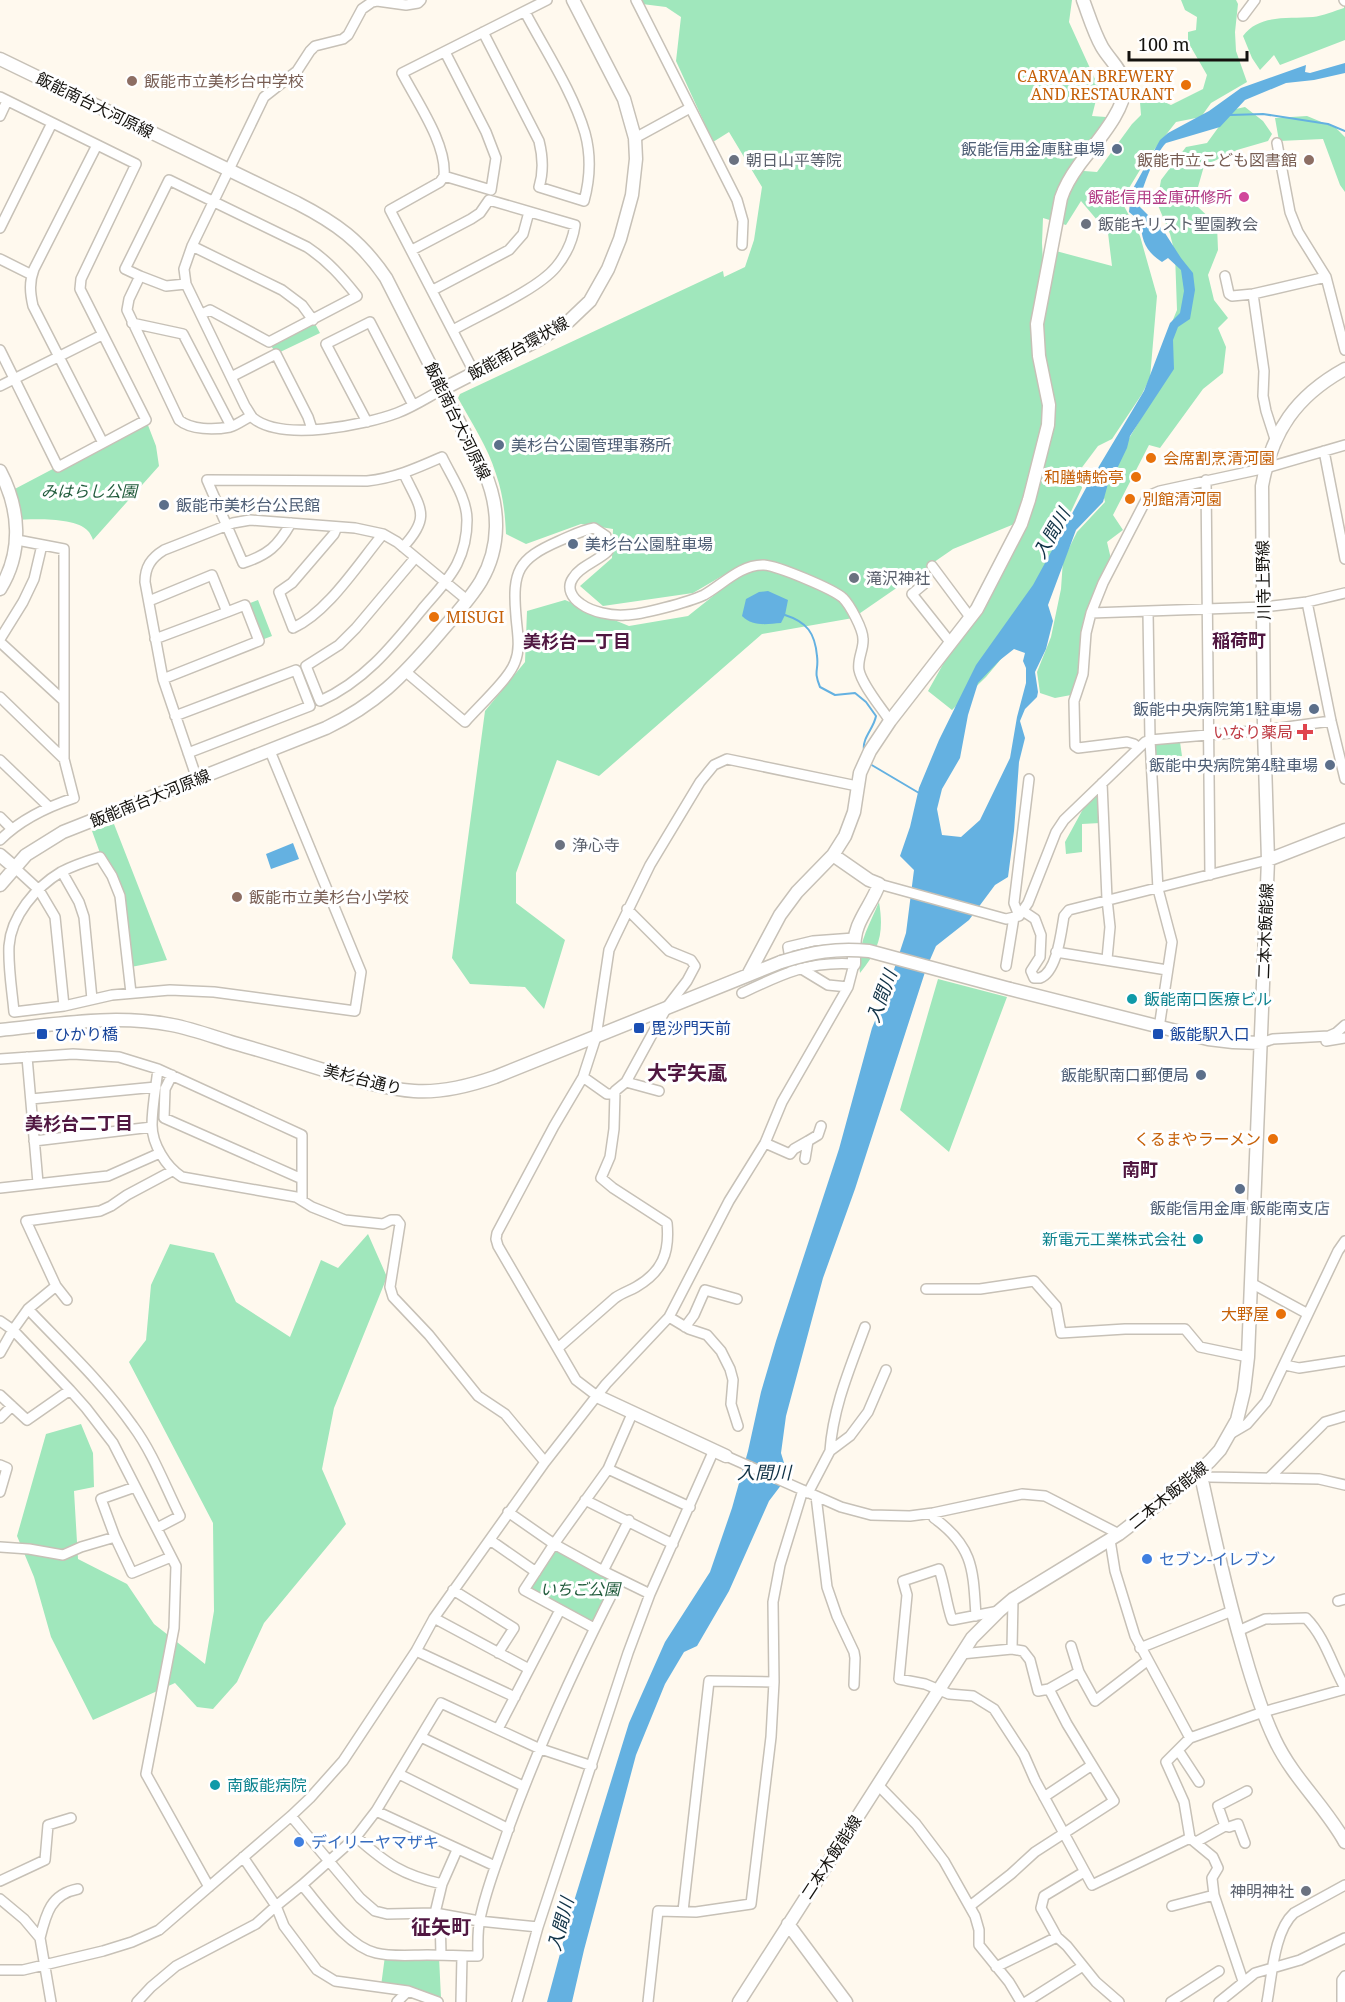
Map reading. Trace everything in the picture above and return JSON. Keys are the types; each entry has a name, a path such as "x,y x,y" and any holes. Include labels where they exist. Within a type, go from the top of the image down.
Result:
{"street":[{"path":"421,0 418,3 406,5 372,2 362,9 348,35 343,39 315,46 301,68 264,97 192,246 184,269 186,284 251,416 268,426 289,430 337,429 398,413 442,389"},
{"path":"474,372 390,210 440,182 444,176 445,165 438,141 402,74 548,0"},
{"name":"飯能南台環状線","path":"442,389 562,326 590,301 608,269 621,238 632,195 636,159 635,138 624,99 573,0"},
{"path":"636,0 741,211 742,245"},
{"path":"748,975 788,903 833,855 849,828 854,812 857,786 867,759 890,721 977,609 1021,524 1048,425 1048,399 1039,356 1037,324 1060,198 1079,165 1107,131 1124,95 1125,74 1096,36 1083,0"},
{"path":"1243,16 1255,0"},
{"path":"483,32 539,141 543,158 540,187 584,201 589,160 585,133 570,97 525,12"},
{"path":"444,176 491,190 496,158 486,132 445,52"},
{"name":"飯能南台大河原線","path":"0,59 323,216 359,243 386,278 484,471 496,510 494,544 481,580 406,672 381,696 347,718 270,751 63,832 35,848 14,867 0,885"},
{"path":"0,116 4,99 136,164 81,279 80,289 146,420 58,466 0,350"},
{"path":"635,138 690,108"},
{"path":"0,228 52,123"},
{"path":"1276,143 1290,212 1298,232 1326,277 1345,350"},
{"path":"97,145 32,275 30,294 33,306 103,443"},
{"path":"186,284 166,286 125,269 169,180 307,247 324,258 340,274 357,297 269,342 210,310 202,314"},
{"path":"411,250 471,219 480,213 489,200 576,225 571,242 556,267 536,284 453,330"},
{"path":"433,290 509,250 523,234 529,212"},
{"path":"192,246 282,290 302,305 313,320"},
{"path":"0,259 32,275"},
{"path":"140,276 127,310 179,420 195,428 231,426 251,416"},
{"path":"1225,276 1229,294 1232,296 1253,294 1326,277"},
{"path":"1253,294 1264,370 1263,396 1275,439"},
{"path":"367,422 326,344 370,322 413,405"},
{"path":"132,323 183,334 231,426"},
{"path":"0,386 102,334"},
{"path":"231,377 276,354 312,429"},
{"name":"川寺上野線","path":"1268,860 1264,730 1262,486 1275,439 1285,420 1303,399 1345,369"},
{"path":"1138,747 1127,742 1078,748 1075,746 1074,702 1083,674 1086,633 1091,613 1103,583 1148,496 1206,480 1266,468 1345,445"},
{"path":"1324,451 1345,560"},
{"path":"291,523 272,550 243,563 207,480 383,480 404,474 442,457 465,503 466,541 458,562 446,581 374,666 353,683 320,701 306,666 339,645 416,558"},
{"path":"0,471 12,500 17,540 8,576 0,589"},
{"path":"403,546 414,535 422,518 420,508 404,474"},
{"path":"1206,480 1210,875"},
{"path":"197,779 163,680 155,639 145,576 149,562 155,555 226,525 250,520 362,529 383,534 403,546 467,600"},
{"path":"338,527 292,584 279,592 293,628 310,618 327,603 383,534"},
{"path":"406,672 465,722 510,672 515,662 518,639 514,591 518,574 525,561 542,549 594,528 606,536 608,550 603,556 574,575 569,590 575,601 586,608 608,614 626,615 684,602 707,593 746,569 763,565 780,568 838,595 847,603 861,629 863,639 859,662 860,672 890,721"},
{"path":"0,840 11,828 49,807 75,798 64,759 64,549 17,540"},
{"path":"42,545 34,579 0,640 63,700"},
{"path":"932,566 970,617"},
{"path":"149,601 212,575 227,612"},
{"path":"924,585 912,594 927,605 950,642"},
{"path":"1091,613 1263,607 1307,602 1345,593"},
{"path":"1307,602 1331,721 1345,776"},
{"path":"155,639 245,605 259,641 163,680"},
{"path":"1148,612 1150,740 1158,889 1172,942 1159,1028"},
{"path":"174,716 296,670 310,706 188,753"},
{"path":"0,697 64,759"},
{"path":"1016,916 1028,903 1056,832 1064,820 1138,747 1150,740 1264,730 1331,721"},
{"path":"131,993 120,897 112,876 100,857 62,872 39,890 23,907 13,926 9,945 14,1012 64,1006 131,993 193,991 355,1011 360,972 270,751"},
{"path":"857,786 726,759 709,769 650,865 627,909 609,950 596,1037 583,1077 497,1233 498,1246 576,1380 597,1396 632,1414 841,1507 871,1515 933,1513 1035,1493 1045,1496 1115,1537 1115,1571 1135,1636 1190,1738"},
{"path":"0,760 49,807"},
{"path":"1005,966 1016,916 1014,903 1029,779"},
{"path":"1102,783 1110,927 1107,959"},
{"path":"0,817 11,828"},
{"name":"二本木飯能線","path":"739,2002 972,1638 1013,1599 1115,1537 1200,1472 1220,1450 1230,1434 1243,1399 1248,1357 1268,860 1345,831"},
{"path":"0,855 39,890 55,917 64,1006"},
{"path":"833,855 869,880 897,890 1035,919 1041,935 1040,957 1031,971 1034,978 1045,977 1050,971 1064,916 1069,910 1268,860"},
{"path":"62,872 79,902 84,917 92,999"},
{"path":"0,1970 23,1970 103,1951 159,1930 291,1816 343,1761 416,1651 434,1618 508,1512 597,1396 669,1317 729,1201 765,1143 782,1102 848,987 854,964 854,938 879,884"},
{"path":"558,1348 615,1298 635,1288 649,1277 665,1259 668,1223 601,1178 610,1157 615,1112 613,1094 626,1082 667,1007 687,981 695,966 691,960 669,951 627,909"},
{"path":"848,987 828,985 796,969 788,947 813,941 854,938"},
{"name":"美杉台通り","path":"0,1030 103,1020 150,1022 210,1035 390,1088 416,1091 449,1089 480,1082 781,962 828,950 848,949 869,951 1159,1028 1208,1039 1261,1043"},
{"path":"1056,952 1167,970"},
{"path":"742,993 796,969 833,962 854,964"},
{"path":"1261,1043 1273,1039 1329,1036 1345,1025"},
{"path":"1261,1043 1274,1045 1345,1038"},
{"path":"0,1059 73,1054 119,1057 158,1069 302,1135 302,1200"},
{"path":"27,1057 38,1183"},
{"path":"158,1069 152,1127 160,1153 172,1171 182,1177 296,1197 312,1207 345,1220 383,1224 397,1220 400,1224 390,1287 393,1297 429,1335 478,1396 505,1414 545,1462"},
{"path":"172,1075 165,1089 164,1118 302,1179"},
{"path":"583,1077 607,1094 613,1094"},
{"path":"626,1082 659,1091"},
{"path":"31,1099 156,1087"},
{"path":"765,1143 790,1154 794,1149 818,1135 821,1126"},
{"path":"34,1140 152,1127"},
{"path":"805,1159 808,1141"},
{"path":"0,1188 108,1176 160,1153"},
{"path":"67,1300 56,1286 26,1221 100,1211 172,1171"},
{"path":"1230,1434 1247,1424 1266,1402 1338,1251 1345,1241"},
{"path":"926,1289 980,1289 1034,1281 1056,1306 1061,1333 1125,1329 1185,1329 1200,1347 1248,1357"},
{"path":"1251,1283 1308,1314"},
{"path":"0,1353 28,1309 56,1286"},
{"path":"685,1327 694,1315 705,1290 736,1299"},
{"path":"28,1309 102,1386 134,1427 148,1450 180,1516 157,1528"},
{"path":"669,1317 685,1327 707,1335 721,1352 733,1380 731,1404 738,1426"},
{"path":"0,1321 13,1330 70,1390 113,1443 176,1566 174,1628 146,1774 209,1887"},
{"path":"830,1451 832,1428 839,1398 865,1327"},
{"path":"1285,1365 1299,1368 1345,1361"},
{"path":"648,2002 658,1911 696,1912 751,1904 771,1737 774,1682 773,1602 780,1564 806,1492 830,1451 850,1436 868,1412 885,1370"},
{"path":"0,1395 27,1420 70,1390"},
{"path":"0,1418 12,1406"},
{"path":"594,1628 521,1588 536,1572 608,1469 632,1414"},
{"path":"1269,1478 1325,1422 1345,1416"},
{"path":"517,2002 538,1927 628,1653 650,1594 714,1450"},
{"path":"0,1465 7,1468 0,1492"},
{"path":"608,1469 690,1507"},
{"path":"1200,1472 1210,1477 1319,1479 1345,1485"},
{"path":"1200,1472 1232,1611 1263,1712 1293,1772 1345,1842"},
{"path":"135,1487 100,1499 132,1573 171,1557"},
{"path":"806,1492 827,1587 837,1616 854,1652 854,1685"},
{"path":"585,1500 673,1544"},
{"path":"508,1512 554,1544 619,1580 650,1594"},
{"path":"933,1513 934,1518 957,1538 970,1561 976,1616"},
{"path":"603,1571 628,1520"},
{"path":"0,1547 29,1549 63,1556 81,1547 115,1537"},
{"path":"490,1540 536,1572"},
{"path":"999,1611 952,1620 946,1604 945,1584 939,1569 903,1581 907,1595 899,1679 925,1684 949,1694 974,1696 994,1709 1024,1755 1092,1885 1225,1826 1238,1824 1245,1843"},
{"path":"302,1885 346,1935 376,1953 478,1956 479,1921 495,1866 538,1748 619,1580"},
{"path":"453,1590 514,1628 498,1653"},
{"path":"1012,1649 1013,1599"},
{"path":"498,1729 560,1610"},
{"path":"1140,1648 1232,1611"},
{"path":"434,1618 529,1669"},
{"path":"1238,1630 1265,1619 1306,1618 1324,1642 1334,1669 1345,1689 1263,1712 1190,1738 1166,1762 1184,1802 1193,1840 1212,1857 1218,1868 1212,1878 1214,1895 1244,1982"},
{"path":"1071,1646 1079,1672 1095,1701 1147,1661"},
{"path":"961,1654 1012,1649 1023,1651 1030,1660 1038,1691 1049,1689 1079,1672"},
{"path":"416,1651 515,1697"},
{"path":"683,1911 709,1681 774,1682"},
{"path":"970,1906 1035,1852 1114,1801 1067,1724 1049,1689"},
{"path":"137,2002 176,1966 256,1924 356,1837 376,1810 441,1704 538,1748 592,1766"},
{"path":"421,1737 524,1786"},
{"path":"1178,1750 1199,1782"},
{"path":"1044,1797 1092,1765"},
{"path":"399,1774 509,1829"},
{"path":"878,1785 931,1842 955,1878 977,1923 979,1945 1021,2002"},
{"path":"1225,1826 1218,1806 1248,1791"},
{"path":"376,1810 495,1866"},
{"path":"291,1816 360,1898 375,1911 387,1914 437,1913 479,1921 538,1927"},
{"path":"0,1881 45,1860 48,1825 71,1818"},
{"path":"356,1837 389,1865 423,1880 442,1884"},
{"path":"441,1955 437,1913 442,1884 457,1850"},
{"path":"243,1857 276,1906 284,1926 317,1970 335,1981 408,1991 438,2002"},
{"path":"1084,1872 1044,1896 1041,1908 1057,1937 1096,1982 1119,2002"},
{"path":"1267,2002 1280,1937 1287,1919 1345,1885"},
{"path":"51,2002 40,1938 44,1921 54,1899 78,1888"},
{"path":"1172,1906 1214,1895"},
{"path":"0,1899 24,1919 40,1938"},
{"path":"788,1924 846,2002"},
{"path":"996,1967 1057,1937"},
{"path":"1219,2002 1255,1973 1300,1960 1345,1938"},
{"path":"461,2002 462,1956"},
{"path":"1026,2002 1083,1966"},
{"path":"1171,2002 1219,1971"},
{"path":"1342,2002 1342,1980 1345,1976"},
{"path":"397,2002 408,1991"}],"green space":[{"path":"640,0 1072,0 1069,22 1099,88 1092,116 1106,117 1105,129 1071,170 1097,172 1141,115 1140,102 1149,95 1171,105 1203,89 1207,75 1188,42 1188,32 1196,30 1197,17 1185,10 1181,0 1236,0 1238,4 1235,32 1236,51 1247,82 1211,103 1201,117 1176,122 1146,160 1126,193 1124,206 1140,236 1157,296 1150,378 1112,439 1098,446 1080,470 1082,488 1037,584 1012,646 986,677 952,710 928,691 1024,520 953,549 853,618 762,634 599,776 557,760 516,873 516,903 565,940 544,1009 525,987 470,984 452,958 485,711 525,662 527,611 565,600 629,626 688,616 752,565 734,569 693,593 603,606 580,586 612,558 613,529 581,524 526,544 506,534 502,496 493,464 458,398 460,394 723,271 724,277 745,267 754,240 762,187 729,132 713,142 676,61 681,17 666,7 642,4","holes":["1081,201 1108,233 1112,266 1056,251 1043,264 1043,218 1066,225"]},
{"path":"1344,0 1345,40 1280,65 1274,55 1260,70 1243,36 1250,29 1257,24 1275,19 1325,15 1344,8"},
{"path":"1245,107 1263,121 1272,134 1268,141 1237,150 1204,166 1198,187 1198,207 1217,225 1218,250 1208,275 1214,300 1228,318 1218,328 1226,347 1223,373 1203,389 1160,448 1149,445 1113,515 1123,530 1107,542 1111,559 1086,616 1080,674 1071,695 1055,698 1040,693 1037,672 1051,637 1061,589 1063,560 1077,532 1105,502 1101,485 1140,420 1177,310 1175,254 1170,234 1157,203 1161,180 1186,147 1207,143 1231,110"},
{"path":"1307,116 1336,128 1345,137 1345,192 1340,185 1323,139 1279,141 1275,118"},
{"path":"313,320 320,333 276,354 269,342"},
{"name":"みはらし公園","path":"146,420 156,446 159,466 93,540 88,531 74,523 54,520 15,520 9,492"},
{"path":"258,600 272,636 259,641 245,605"},
{"path":"1180,742 1182,756 1155,759 1154,744"},
{"path":"1095,796 1101,796 1100,823 1082,824 1082,852 1066,854 1065,842 1083,809"},
{"path":"114,824 167,960 131,967 123,899 100,853 92,831"},
{"path":"879,902 881,922 879,940 872,956 860,973 862,945"},
{"path":"938,979 1007,997 949,1152 900,1110"},
{"path":"368,1234 387,1277 334,1408 322,1469 346,1524 264,1623 237,1682 213,1709 197,1707 175,1683 93,1720 51,1637 34,1577 17,1536 46,1434 81,1424 93,1453 94,1487 74,1491 78,1559 127,1584 154,1624 205,1664 214,1611 213,1523 129,1362 146,1340 151,1285 170,1244 214,1253 236,1302 290,1337 321,1260 338,1268"},
{"name":"いちご公園","path":"554,1549 615,1581 594,1622 528,1588"},
{"path":"385,1956 439,1957 441,1998 410,1989 381,1986"}],"water":[{"path":"1345,63 1345,73 1286,83 1245,100 1220,127 1166,143 1157,155 1149,173 1139,206 1163,230 1193,273 1195,290 1190,319 1178,327 1173,340 1174,369 1130,436 1127,448 1109,480 1103,502 1076,530 1048,605 1053,621 1046,649 1035,672 1037,697 1025,709 1020,721 1025,738 1019,762 1008,877 995,885 969,920 936,946 926,969 855,1189 823,1278 786,1416 781,1453 788,1476 769,1501 729,1591 697,1646 684,1652 665,1684 636,1755 572,2002 547,2002 575,1898 629,1723 665,1642 710,1572 732,1508 776,1341 839,1149 872,1028 906,933 914,870 900,856 910,827 919,788 939,740 976,665 1033,585 1086,488 1144,391 1170,323 1180,313 1184,291 1181,270 1168,258 1162,262 1148,250 1143,240 1141,222 1129,212 1131,192 1160,140 1168,133 1209,111 1241,88 1306,65 1305,72 1310,73","holes":["1014,649 1025,653 1023,661 1026,668 1026,683 1010,758 980,820 961,837 942,835 937,809 942,789 960,758 968,715 978,683"]},
{"path":"768,591 788,600 781,623 765,624 746,620 742,616 746,599 759,592"},
{"path":"293,843 299,859 271,869 266,854"}],"waterway":[{"name":"入間川","path":"1230,115 1263,114 1328,124 1345,131"},
{"path":"785,615 799,621 812,635 816,648 820,687 835,695 855,693 866,702 876,716 865,741 864,750"},
{"path":"870,764 919,793"}],"place":[{"name":"飯能市立美杉台中学校","path":"132,81"},
{"name":"CARVAAN BREWERY AND RESTAURANT","path":"1186,85"},
{"name":"飯能信用金庫駐車場","path":"1117,149"},
{"name":"朝日山平等院","path":"734,160"},
{"name":"飯能市立こども図書館","path":"1309,160"},
{"name":"飯能信用金庫研修所","path":"1244,197"},
{"name":"飯能キリスト聖園教会","path":"1086,224"},
{"name":"美杉台公園管理事務所","path":"499,445"},
{"name":"会席割烹清河園","path":"1151,458"},
{"name":"和膳蜻蛉亭","path":"1136,477"},
{"name":"別館清河園","path":"1130,499"},
{"name":"飯能市美杉台公民館","path":"164,505"},
{"name":"美杉台公園駐車場","path":"573,544"},
{"name":"滝沢神社","path":"854,578"},
{"name":"MISUGI","path":"434,617"},
{"name":"飯能中央病院第1駐車場","path":"1314,709"},
{"name":"いなり薬局","path":"1305,732"},
{"name":"飯能中央病院第4駐車場","path":"1330,765"},
{"name":"浄心寺","path":"560,845"},
{"name":"飯能市立美杉台小学校","path":"237,897"},
{"name":"飯能南口医療ビル","path":"1132,999"},
{"name":"毘沙門天前","path":"639,1028"},
{"name":"ひかり橋","path":"42,1034"},
{"name":"飯能駅入口","path":"1158,1034"},
{"name":"飯能駅南口郵便局","path":"1201,1075"},
{"name":"くるまやラーメン","path":"1273,1139"},
{"name":"飯能信用金庫 飯能南支店","path":"1240,1189"},
{"name":"新電元工業株式会社","path":"1198,1239"},
{"name":"大野屋","path":"1281,1314"},
{"name":"セブン-イレブン","path":"1147,1559"},
{"name":"南飯能病院","path":"215,1785"},
{"name":"デイリーヤマザキ","path":"299,1842"},
{"name":"神明神社","path":"1306,1891"}],"district":[{"name":"稲荷町","path":"1239,640"},
{"name":"美杉台一丁目","path":"577,641"},
{"name":"大字矢颪","path":"687,1072"},
{"name":"美杉台二丁目","path":"79,1123"},
{"name":"南町","path":"1140,1169"},
{"name":"征矢町","path":"441,1926"}]}
